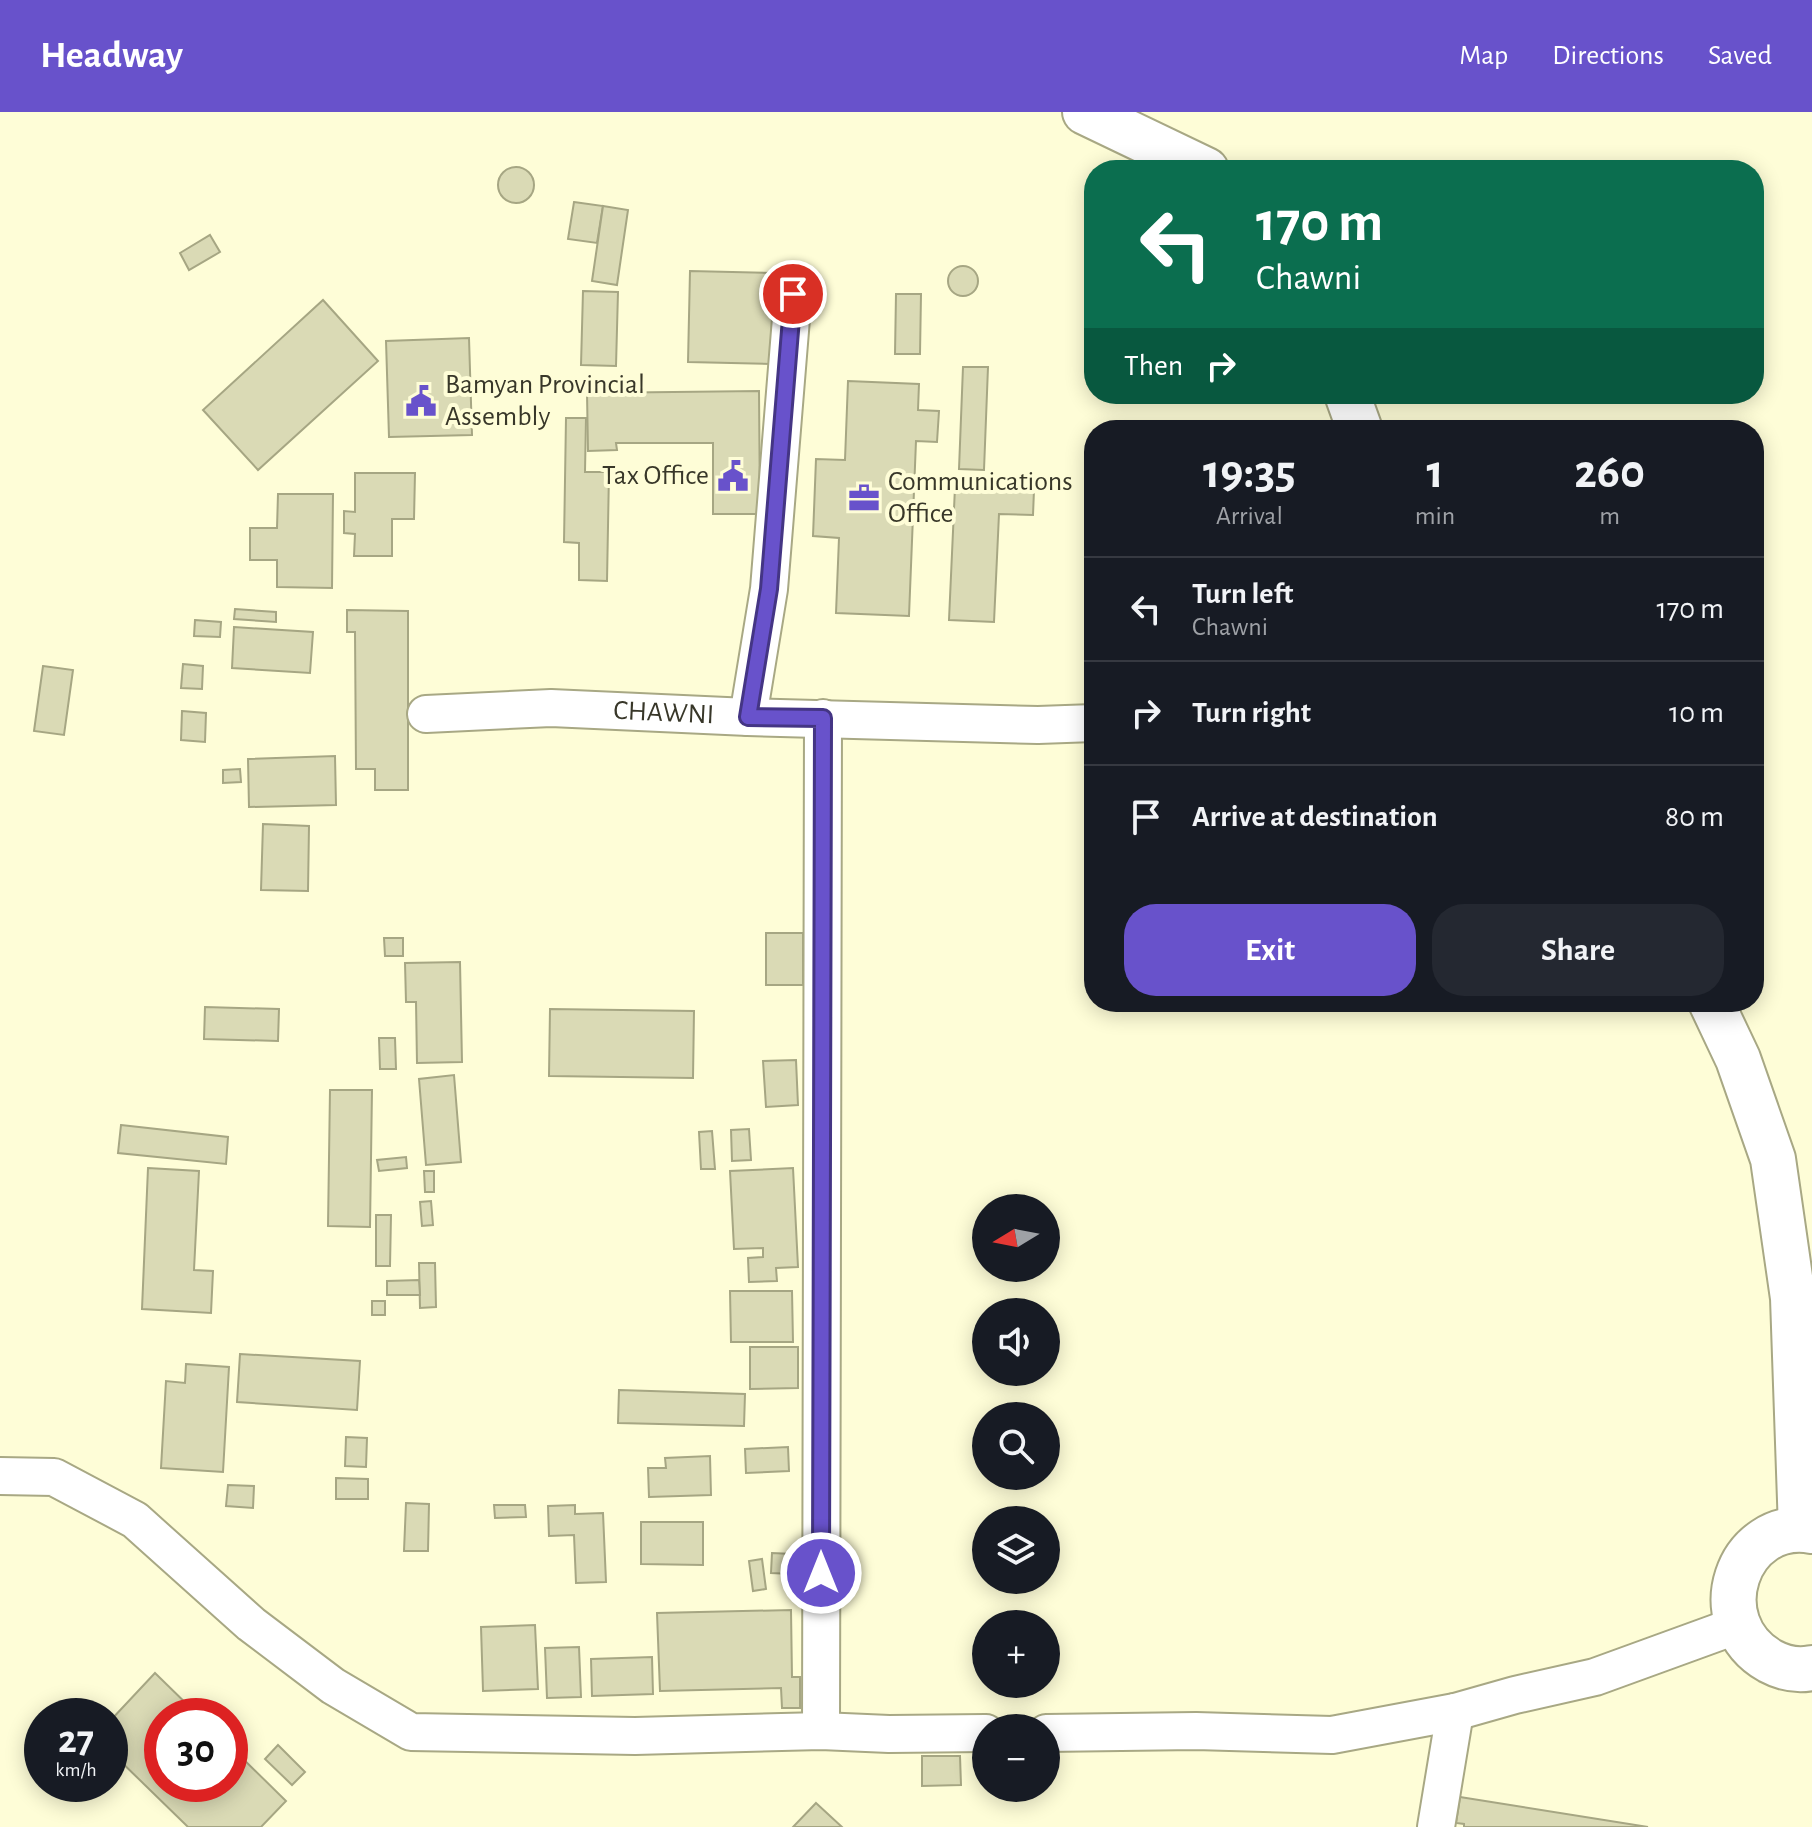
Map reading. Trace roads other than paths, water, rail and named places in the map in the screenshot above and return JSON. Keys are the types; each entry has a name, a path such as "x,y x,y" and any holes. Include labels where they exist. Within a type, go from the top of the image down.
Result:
{"street":[{"path":"1085,112 1185,160"},
{"path":"748,717 769,589 793,294"},
{"name":"CHAWNI","path":"426,714 551,708 748,717 1038,725 1084,723"},
{"path":"821,1731 823,718"},
{"path":"1716,1012 1738,1059 1773,1159 1793,1298 1807,1530 1778,1534 1757,1546 1741,1565 1733,1588 1733,1612 1742,1635 1758,1654 1779,1666 1803,1670 1812,1668"},
{"path":"0,1476 54,1477 135,1520 251,1624 333,1686 411,1732 635,1736 821,1731 972,1733"},
{"path":"1060,1733 1196,1731 1332,1735 1455,1712 1595,1677 1738,1625"},
{"path":"1436,1827 1455,1712"}],"place":[{"name":"Bamyan Provincial Assembly","path":"421,401"},
{"name":"Tax Office","path":"733,476"},
{"name":"Communications Office","path":"864,498"}]}
